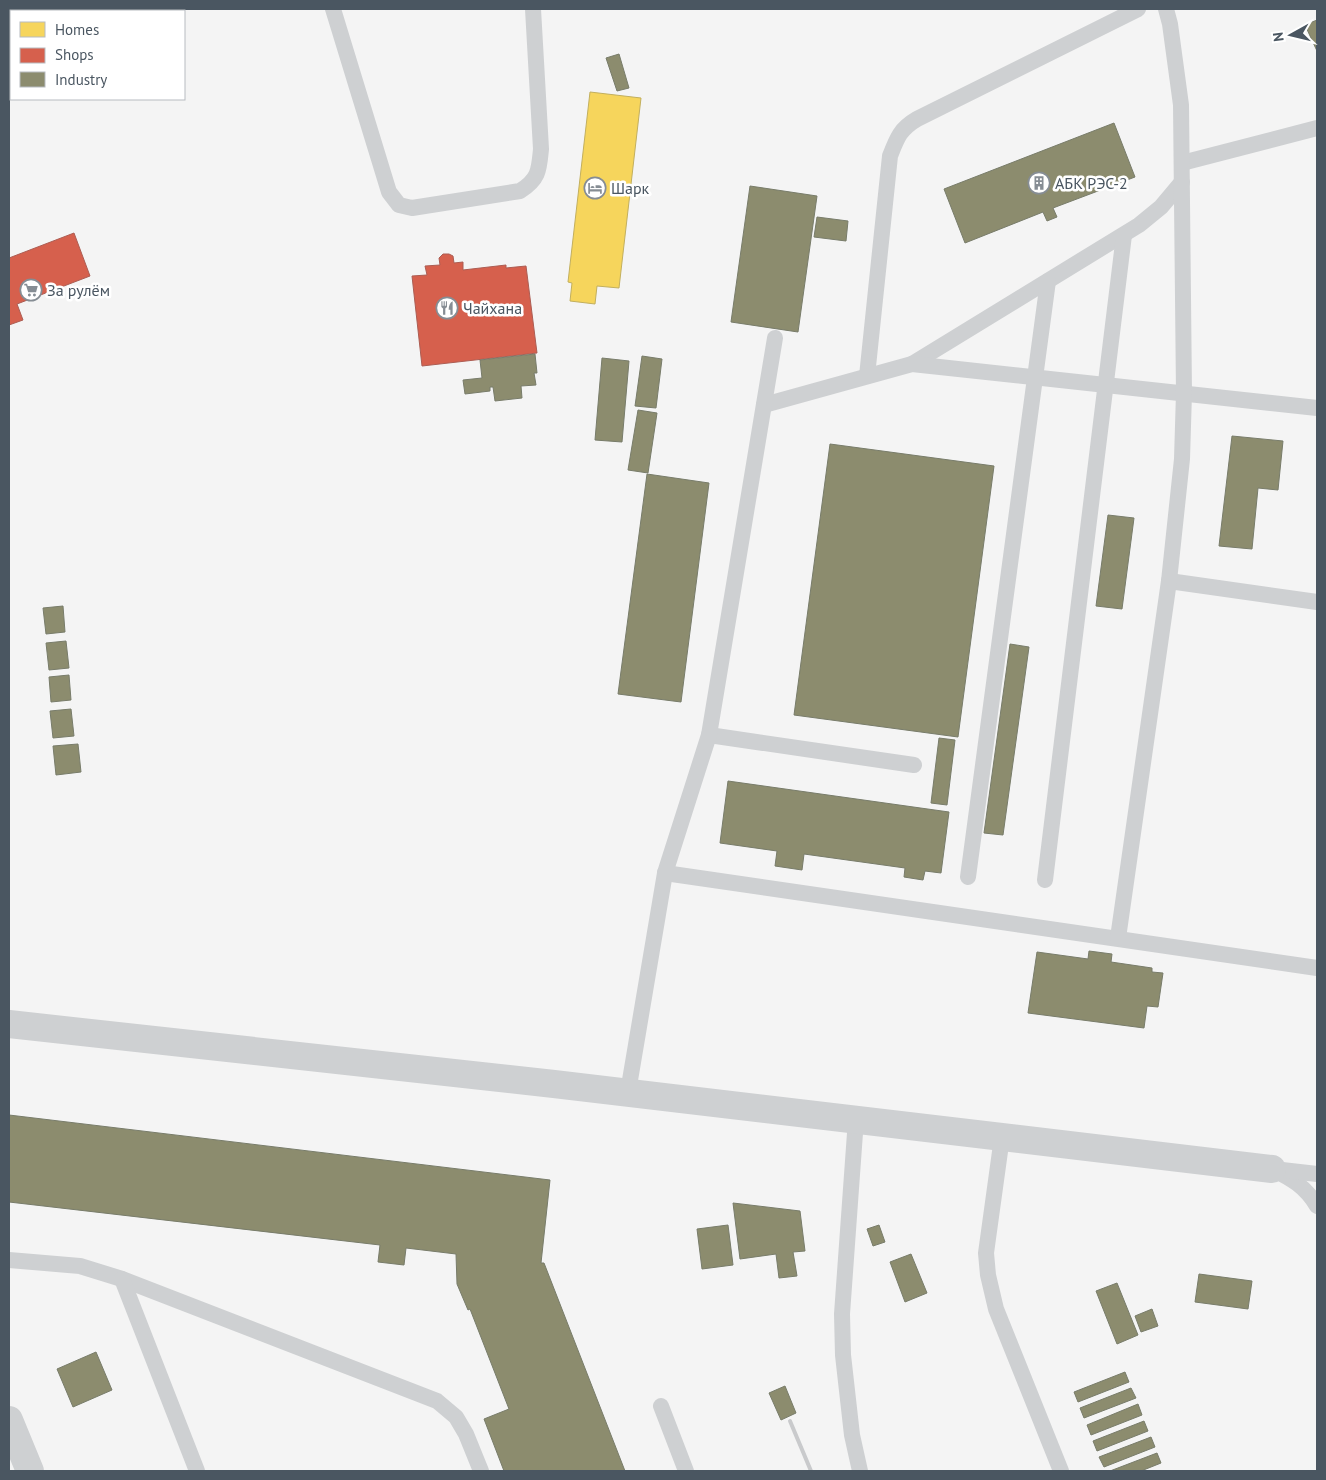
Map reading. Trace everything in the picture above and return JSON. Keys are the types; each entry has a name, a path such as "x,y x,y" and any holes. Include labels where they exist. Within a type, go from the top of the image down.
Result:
{"street":[{"path":"9,1024 628,1092 1272,1169"},
{"path":"9,1420 30,1471"}],"lane":[{"path":"333,9 389,192 399,205 412,208 520,191 531,184 539,172 541,149 533,9"},
{"path":"867,376 890,156 897,138 906,126 917,119 1138,9"},
{"path":"1118,938 1169,581 1182,459 1184,393 1181,105 1170,24 1166,9"},
{"path":"1182,163 1317,128"},
{"path":"764,405 912,364 1139,225 1161,207 1182,182"},
{"path":"1045,880 1124,235"},
{"path":"968,877 1048,281"},
{"path":"628,1092 665,873 709,735 775,338"},
{"path":"912,364 1317,408"},
{"path":"1169,581 1317,602"},
{"path":"709,735 914,765"},
{"path":"665,873 1317,968"},
{"path":"856,1119 842,1314 843,1355 852,1435 860,1471"},
{"path":"1002,1137 986,1253 988,1275 996,1309 1061,1471"},
{"path":"1272,1169 1317,1174"},
{"path":"1272,1169 1292,1178 1311,1195 1317,1206"},
{"path":"9,1260 80,1266 122,1279 438,1401 456,1417 466,1434 481,1471"},
{"path":"122,1279 197,1471"},
{"path":"661,1406 686,1471"}],"building: Homes":[{"path":"590,92 641,98 619,288 597,286 595,304 570,301 572,283 568,282"}],"building: Shops":[{"name":"За рулём","path":"74,233 90,276 17,304 23,320 9,325 9,258"},
{"path":"443,254 453,256 454,263 463,262 463,270 506,265 506,268 526,266 537,353 422,366 412,276 427,275 425,266 440,265 439,258"}],"building: Industry":[{"path":"1317,20 1317,51 1305,25"},
{"path":"619,54 629,88 617,91 606,58"},
{"name":"АБК РЭС-2","path":"1114,123 1135,177 1053,208 1057,217 1047,221 1043,212 965,243 944,189"},
{"path":"750,186 817,196 798,332 731,322"},
{"path":"817,217 848,221 846,241 814,237"},
{"path":"535,354 537,373 534,373 536,385 521,386 522,398 495,401 493,387 490,387 490,391 465,394 463,380 482,378 480,360"},
{"path":"642,356 662,359 656,408 635,406"},
{"path":"602,358 629,361 622,442 595,440"},
{"path":"638,410 657,413 648,473 628,470"},
{"path":"1232,436 1283,441 1278,490 1258,488 1252,549 1219,546"},
{"path":"830,444 994,466 958,737 794,715"},
{"path":"647,474 709,483 681,702 618,694"},
{"path":"1108,515 1134,518 1122,609 1096,606"},
{"path":"63,606 65,632 46,634 43,608"},
{"path":"66,641 69,668 49,670 46,643"},
{"path":"1010,644 1029,647 1003,835 984,833"},
{"path":"69,675 71,700 51,702 49,677"},
{"path":"71,709 74,736 53,738 50,711"},
{"path":"939,738 955,740 947,805 931,803"},
{"path":"78,744 81,772 56,775 53,746"},
{"path":"728,781 949,812 941,873 925,871 923,880 904,877 905,868 804,854 802,870 775,866 777,851 720,843"},
{"path":"1089,951 1112,954 1111,962 1152,968 1152,972 1163,973 1158,1007 1147,1006 1144,1028 1028,1013 1037,952 1088,959"},
{"path":"9,1115 550,1180 541,1263 544,1263 625,1471 504,1471 484,1419 509,1409 470,1309 468,1310 457,1284 456,1254 406,1248 404,1265 378,1262 380,1245 9,1202"},
{"path":"733,1203 800,1211 805,1251 793,1252 797,1276 779,1278 776,1254 740,1259"},
{"path":"728,1225 733,1265 702,1269 697,1229"},
{"path":"879,1225 885,1242 873,1246 867,1229"},
{"path":"911,1254 927,1293 905,1302 890,1262"},
{"path":"1199,1274 1252,1281 1248,1309 1195,1302"},
{"path":"1117,1283 1138,1335 1117,1344 1096,1291"},
{"path":"1152,1309 1158,1326 1141,1332 1135,1316"},
{"path":"96,1352 112,1390 73,1407 57,1369"},
{"path":"1125,1372 1129,1382 1078,1402 1074,1392"},
{"path":"785,1386 796,1413 781,1420 769,1393"},
{"path":"1131,1388 1136,1398 1084,1418 1080,1408"},
{"path":"1138,1404 1142,1415 1091,1435 1087,1425"},
{"path":"1144,1421 1148,1431 1097,1451 1093,1441"},
{"path":"1151,1437 1155,1447 1104,1467 1099,1457"},
{"path":"1157,1453 1161,1463 1141,1471 1110,1471"}],"railway":[{"path":"790,1421 811,1471"}],"place":[{"name":"АБК РЭС-2","path":"1039,183"},
{"name":"Шарк","path":"595,188"},
{"name":"За рулём","path":"31,290"},
{"name":"Чайхана","path":"447,308"}]}
